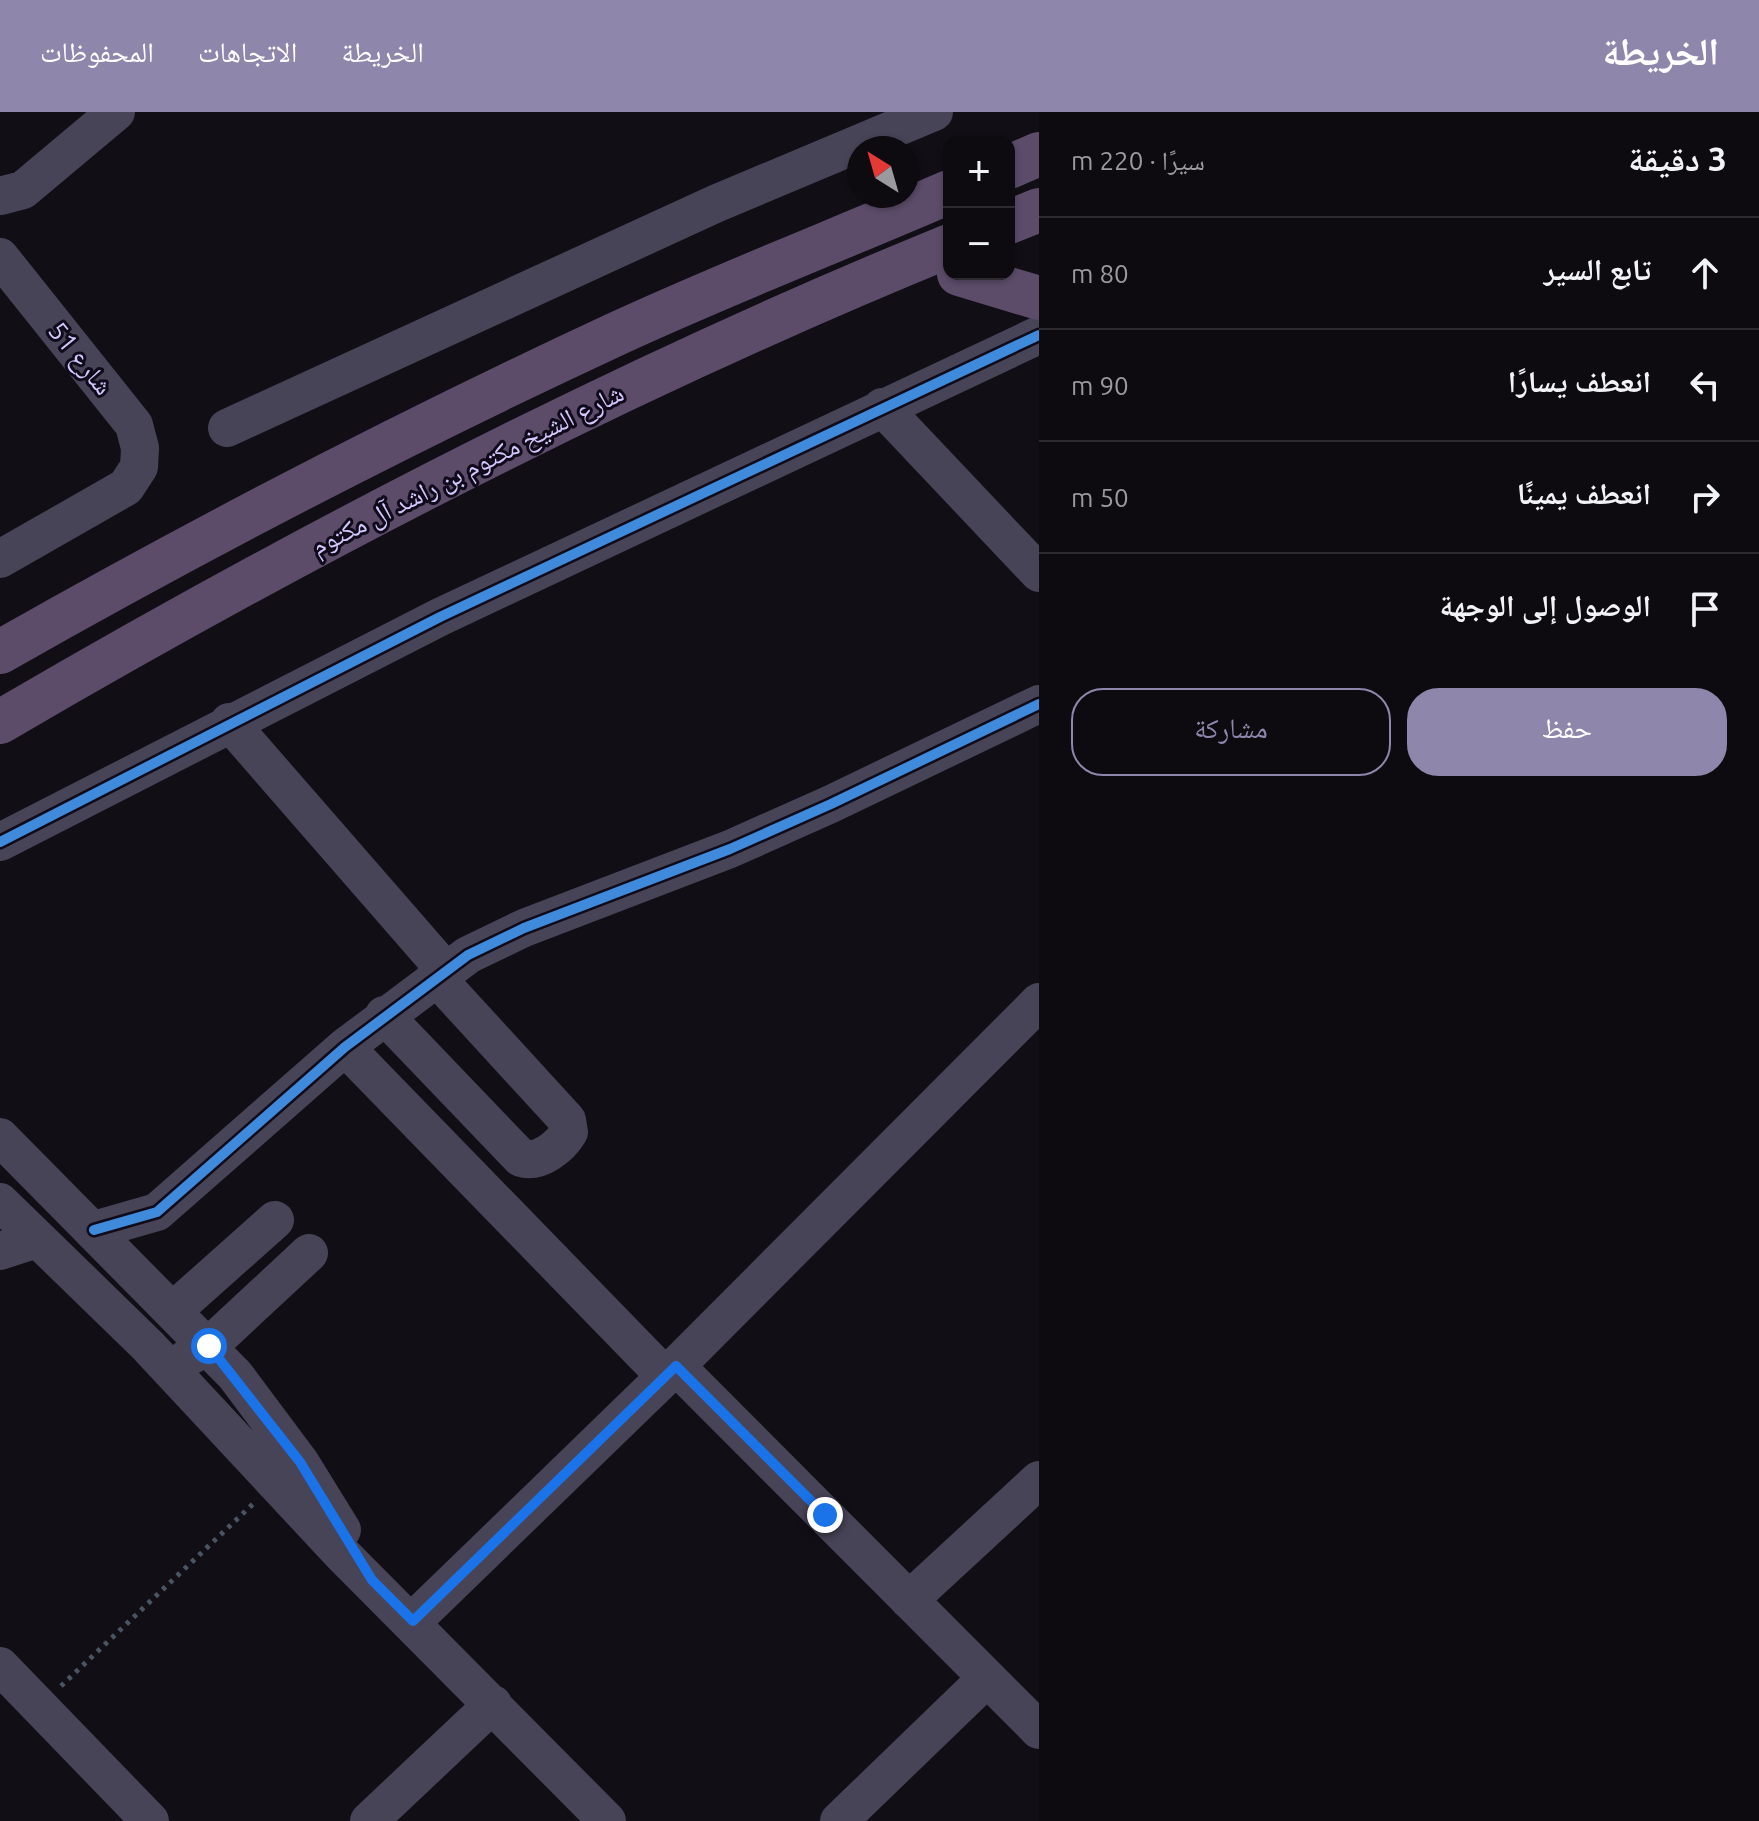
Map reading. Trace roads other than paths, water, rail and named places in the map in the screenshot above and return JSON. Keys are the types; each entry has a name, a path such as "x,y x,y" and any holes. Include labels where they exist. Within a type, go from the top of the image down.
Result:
{"main road":[{"path":"1015,164 1039,154"},
{"name":"شارع الشيخ مكتوم بن راشد آل مكتوم","path":"0,652 196,542 485,396 618,333 943,195"},
{"path":"1015,220 1039,210"},
{"name":"شارع الشيخ مكتوم بن راشد آل مكتوم","path":"0,722 211,600 436,482 781,317 936,260"},
{"path":"979,280 1039,298"}],"street":[{"path":"0,225 19,208 12,193 116,112"},
{"path":"227,428 700,210 934,112"},
{"name":"شارع 51","path":"0,257 128,415 138,436 139,467 126,487 0,559"},
{"path":"0,842 229,722 440,617 1039,335"},
{"path":"882,407 1039,573"},
{"path":"94,1230 126,1224 157,1212 384,1015 440,973 492,942 744,842 928,760 1039,704"},
{"path":"229,722 567,1120 567,1137 533,1161 521,1158 384,1015"},
{"path":"413,1621 670,1371 1039,1002"},
{"path":"345,1047 670,1371 909,1600 1039,1730"},
{"path":"0,1137 209,1346 292,1451 372,1580"},
{"path":"0,1202 148,1346 275,1482 607,1821"},
{"path":"139,1274 157,1212"},
{"path":"174,1310 275,1220"},
{"path":"0,1251 37,1239"},
{"path":"148,1346 178,1357 188,1357 209,1346 309,1253"},
{"path":"909,1600 1039,1480"},
{"path":"839,1821 987,1678"},
{"path":"14,1690 150,1821"},
{"path":"369,1821 493,1704"}]}
